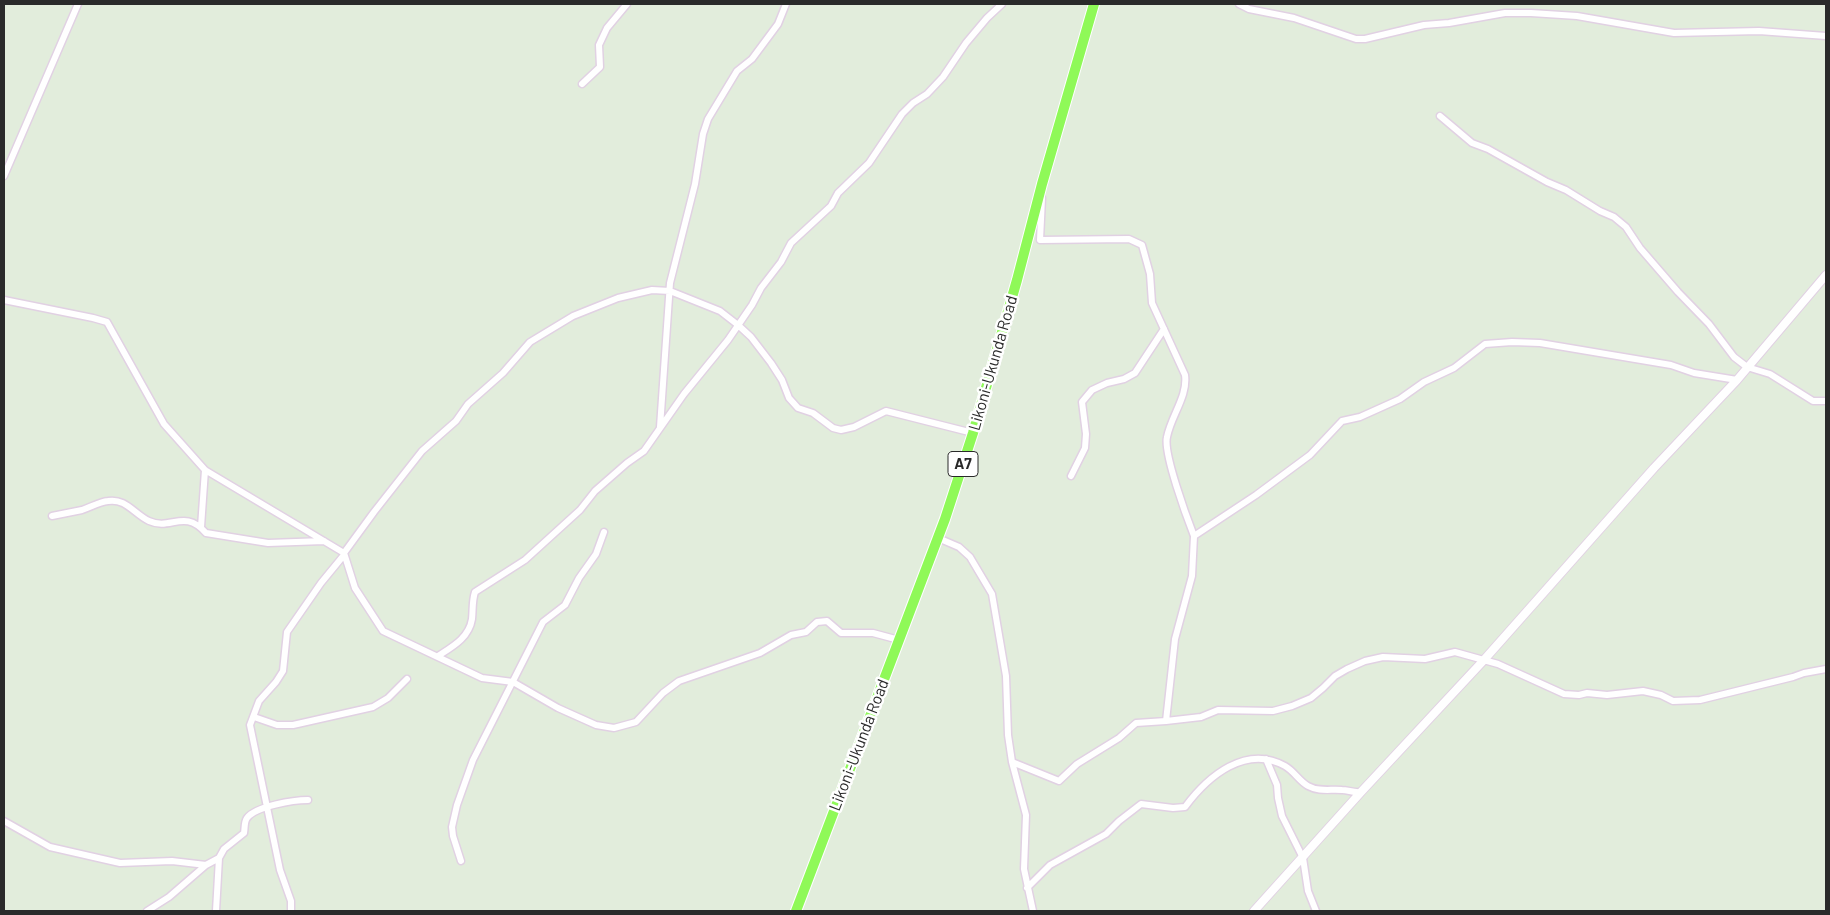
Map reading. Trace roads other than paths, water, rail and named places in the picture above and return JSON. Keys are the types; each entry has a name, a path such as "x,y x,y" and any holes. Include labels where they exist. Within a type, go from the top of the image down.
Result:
{"highway":[{"name":"Likoni-Ukunda Road","path":"796,911 938,538 973,433 1094,4"}],"street":[{"path":"4,176 78,4"},
{"path":"582,84 600,67 599,45 607,28 627,4"},
{"path":"660,428 670,283 695,184 703,134 708,119 737,72 752,59 778,24 786,4"},
{"path":"438,656 461,641 472,622 475,592 525,560 580,510 595,491 644,451 684,394 738,325 761,288 781,262 791,243 831,206 838,193 869,163 902,114 913,103 927,94 943,76 966,43 987,18 1002,4"},
{"path":"1239,4 1249,9 1294,18 1356,39 1364,39 1424,25 1449,23 1505,13 1577,16 1674,33 1700,34 1759,31 1826,36"},
{"path":"1440,116 1472,143 1488,149 1614,217 1626,227 1640,248 1709,324 1734,358 1747,366 1770,374 1813,401 1826,401"},
{"path":"1042,184 1040,240 1129,240 1142,245 1150,274 1152,303 1185,375 1186,386 1174,412 1166,439 1168,457 1194,536 1192,576 1175,638 1166,721"},
{"path":"1254,911 1483,661 1648,475 1736,380 1826,275"},
{"path":"291,911 292,901 280,870 250,725 260,701 283,671 287,632 321,583 422,451 456,421 468,404 503,373 530,342 573,316 618,298 652,290 670,291 720,311 738,325 751,337 771,363 782,380 789,398 798,408 813,412 833,428 840,430 854,427 886,411 973,433"},
{"path":"4,300 107,322 164,424 205,470 326,541 344,554 355,588 383,631 482,678 513,682 558,708 596,725 614,728 636,722 663,693 679,681 760,653 790,635 806,632 818,622 828,621 841,633 874,633 899,640"},
{"path":"1071,476 1085,448 1086,434 1082,402 1092,390 1107,383 1124,379 1134,373 1164,329"},
{"path":"1194,536 1256,495 1310,455 1342,421 1360,417 1400,399 1424,382 1454,368 1485,344 1512,342 1540,343 1671,366 1694,373 1736,380"},
{"path":"201,526 205,470"},
{"path":"52,516 81,510 108,501 122,502 149,521 158,523 191,520 201,526 206,533 268,543 326,541"},
{"path":"461,861 452,827 456,805 473,760 543,622 565,605 579,578 596,554 604,532"},
{"path":"938,538 959,547 970,557 992,594 1006,676 1008,735 1012,762 1026,815 1024,869 1032,911"},
{"path":"1012,762 1059,780 1076,764 1119,738 1136,723 1201,717 1218,710 1273,712 1311,698 1335,676 1347,669 1365,661 1382,657 1425,659 1455,652 1498,664 1564,694 1578,695 1587,693 1607,695 1643,691 1661,695 1673,701 1700,700 1826,669"},
{"path":"254,717 277,725 293,725 373,707 388,698 407,678"},
{"path":"1027,888 1050,865 1106,834 1118,821 1141,804 1173,808 1185,806 1194,794 1216,773 1245,759 1266,759 1286,767 1308,786 1326,791 1344,790 1361,792"},
{"path":"1266,759 1277,785 1282,816 1302,858 1308,891 1316,911"},
{"path":"216,911 219,858 224,849 244,833 248,816 266,807 308,800"},
{"path":"4,821 50,847 80,852 120,863 172,861 206,865"},
{"path":"147,911 169,897 206,865 219,858"}]}
